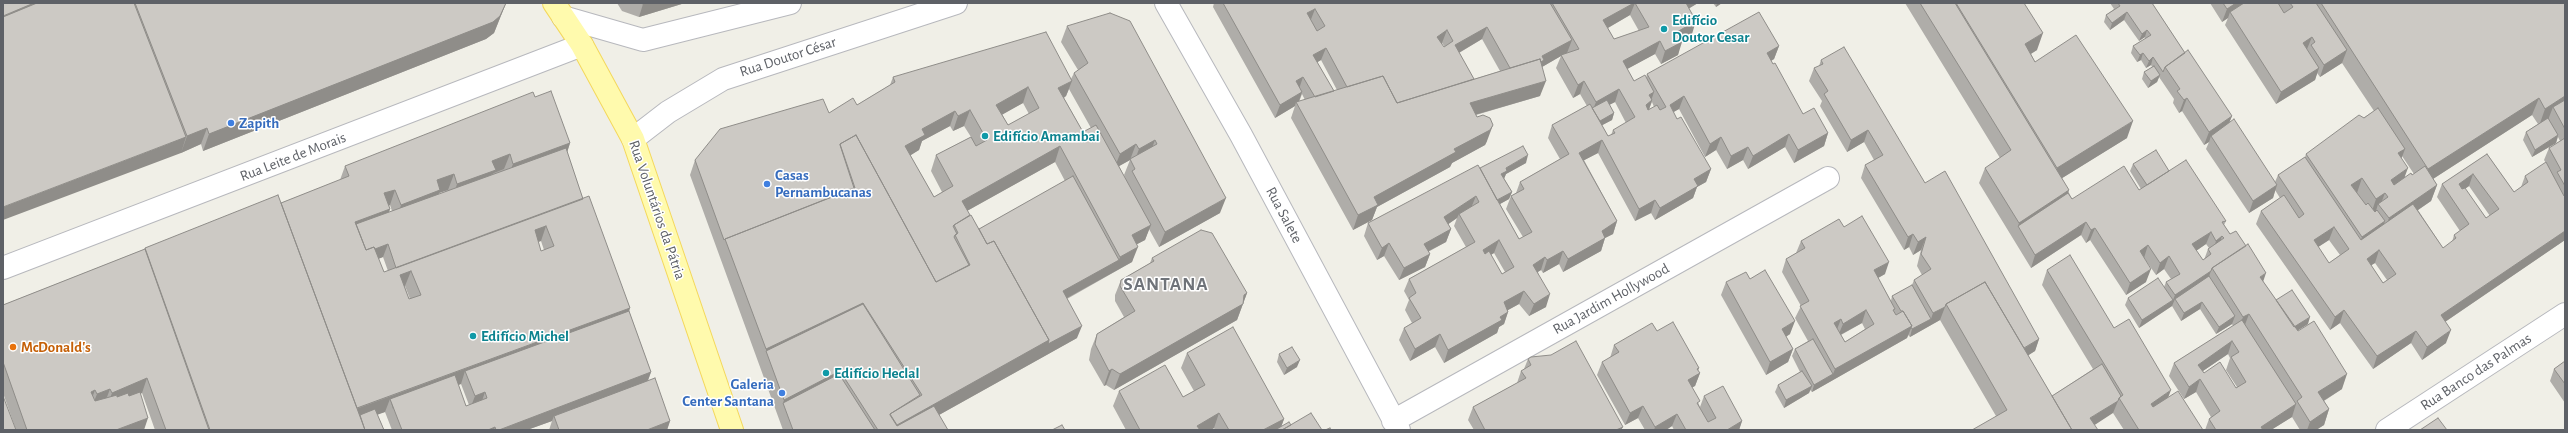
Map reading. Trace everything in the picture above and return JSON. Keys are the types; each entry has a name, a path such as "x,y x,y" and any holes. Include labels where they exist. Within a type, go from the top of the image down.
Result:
{"main road":[{"name":"Rua Voluntários da Pátria","path":"559,10 582,45 633,139 732,430"}],"street":[{"path":"559,10 643,40 790,3"},
{"name":"Rua Doutor César","path":"633,139 668,112 723,78 956,3"},
{"name":"Rua Salete","path":"1166,3 1241,134 1396,425"},
{"name":"Rua Leite de Morais","path":"3,268 582,45"},
{"name":"Rua Jardim Hollywood","path":"1396,425 1828,178"},
{"name":"Rua Banco das Palmas","path":"2387,430 2565,314"}],"building":[{"path":"3,3 34,3 3,16"},
{"path":"37,3 134,3 186,137 3,207 3,17"},
{"path":"135,3 506,3 500,16 493,22 209,134 207,128 187,136"},
{"path":"1223,3 1550,3 1572,40 1542,56 1544,60 1541,62 1540,59 1510,68 1487,27 1455,45 1474,79 1397,103 1383,76 1347,87 1326,48 1313,55 1334,91 1315,97 1303,77 1296,81 1302,92 1280,105","holes":["1315,9 1325,26 1317,31 1307,13","1447,30 1453,41 1444,47 1437,37"]},
{"path":"1552,3 1634,3 1603,20 1614,39 1649,27 1635,3 1686,3 1696,21 1677,32 1682,42 1665,51 1660,41 1623,61 1634,81 1645,75 1654,92 1649,95 1652,100 1646,105 1648,110 1657,105 1660,110 1666,107 1647,74 1759,12 1779,46 1767,53 1773,64 1775,63 1803,114 1814,108 1828,133 1798,150 1789,134 1753,156 1748,147 1731,156 1721,137 1710,144 1684,96 1670,105 1677,119 1681,117 1711,169 1694,179 1698,186 1660,208 1655,200 1639,209 1602,140 1579,153 1617,221 1602,231 1605,238 1568,259 1563,251 1547,260 1545,257 1533,265 1550,294 1534,304 1524,291 1504,302 1508,312 1500,317 1502,320 1448,350 1440,334 1415,349 1404,328 1421,318 1409,298 1416,293 1409,279 1475,242 1459,214 1479,202 1476,196 1444,217 1451,229 1424,244 1430,254 1404,268 1389,243 1382,248 1368,223 1478,165 1519,239 1532,232 1511,196 1524,189 1520,182 1569,154 1552,125 1590,104 1608,136 1615,133 1613,130 1635,117 1619,89 1596,102 1584,81 1578,85 1561,55 1579,49","holes":["1499,240 1514,267 1502,274 1489,251 1485,254 1483,250"]},
{"path":"1920,3 1955,3 2069,190 2019,223 1985,168 2011,150"},
{"path":"1956,3 2024,3 2043,33 2025,44 2035,62 2076,35 2133,121 2057,168"},
{"path":"2118,3 2152,3 2185,53 2165,67 2163,72 2153,57 2149,61 2143,53 2140,55 2133,46 2151,35 2147,30 2142,34 2127,12 2112,23 2106,15 2120,6"},
{"path":"2223,3 2236,3 2227,9"},
{"path":"2244,3 2278,3 2284,13 2293,7 2290,3 2316,3 2347,50 2324,65 2311,45 2315,42 2312,37 2303,43 2319,68 2281,92 2230,12"},
{"path":"2321,3 2565,3 2565,96 2545,109 2539,98 2428,169"},
{"path":"1110,13 1130,21 1226,198 1165,232 1132,171 1135,169 1130,159 1157,144 1155,140 1139,149 1136,144 1120,154 1074,73 1088,63 1067,26"},
{"path":"1046,32 1072,81 1058,88 1083,132 1096,125 1151,225 1132,235 1138,247 1120,257 1060,146 962,201 970,215 953,226 957,234 954,237 969,265 936,282 856,135 840,144 854,188 724,240 695,160 720,129 823,99 829,113 853,98 857,105 895,82 893,77","holes":["1028,87 1039,108 1008,125 996,105","970,110 987,140 976,146 971,137 936,155 953,186 934,197 905,146 925,135 922,129 955,111 958,116"]},
{"path":"1844,47 1925,183 1945,171 2039,339 2024,348 1985,282 1933,313 1914,280 1931,269 1921,254 1926,237 1918,242 1913,234 1908,237 1865,165 1883,155 1868,130 1851,140 1824,94 1828,91 1814,68 1823,64 1821,60"},
{"path":"2188,50 2232,116 2209,132 2187,98 2184,100 2177,91 2180,89 2165,67"},
{"path":"1540,59 1546,81 1470,103 1477,117 1483,115 1490,118 1493,125 1490,130 1454,149 1456,152 1374,197 1378,205 1358,215 1296,102 1383,76 1397,103"},
{"path":"2154,66 2160,75 2151,81 2144,72"},
{"path":"551,91 570,143 513,164 510,154 492,161 496,170 457,184 454,174 437,180 440,190 401,205 395,190 384,193 390,209 355,222 366,250 374,247 384,272 589,196 630,308 357,408 281,203 349,176 345,166 533,92 535,97","holes":["546,226 554,246 541,251 535,230","411,271 421,295 409,299 400,275"]},
{"path":"1607,100 1614,113 1600,121 1592,108"},
{"path":"2565,100 2565,129 2553,107"},
{"path":"2378,108 2405,149 2398,153 2408,168 2391,180 2394,185 2411,173 2412,175 2425,166 2437,185 2389,218 2378,204 2388,197 2385,193 2376,199 2362,178 2351,185 2366,205 2368,203 2375,212 2377,210 2385,221 2362,237 2306,154 2359,115 2364,118"},
{"path":"2548,118 2558,135 2535,150 2526,132"},
{"path":"2234,119 2277,185 2253,201 2211,136"},
{"path":"856,135 936,282 970,265 955,235 958,233 954,225 971,215 987,244 994,241 1049,340 897,425 890,414 922,395 863,303 766,349 725,239 855,188 840,144"},
{"path":"2565,138 2565,186 2557,172 2561,170 2549,148"},
{"path":"1523,146 1528,155 1506,168 1507,171 1501,174 1512,192 1497,200 1480,168"},
{"path":"566,148 583,199 396,268 388,244 375,249 374,247 366,250 356,224"},
{"path":"2156,150 2169,171 2147,185 2133,164"},
{"path":"2487,154 2514,192 2528,182 2525,176 2546,162 2565,196 2565,231 2441,315 2451,330 2427,347 2416,331 2377,356 2344,310 2335,317 2261,211 2284,195 2299,218 2304,214 2278,175 2305,157 2361,240 2413,204 2443,248 2456,238 2454,235 2469,224 2442,184","holes":["2473,174 2499,209 2486,218 2465,188 2462,189 2459,184","2334,227 2349,249 2329,263 2314,240","2379,250 2396,274 2383,283 2367,259"]},
{"path":"2186,160 2226,221 2222,222 2230,234 2236,231 2246,246 2212,268 2211,271 2175,295 2166,282 2180,274 2169,256 2160,263 2148,245 2140,251 2151,269 2130,283 2095,228 2091,230 2086,222 2035,255 2018,226 2068,193 2072,199 2124,166 2139,190","holes":["2211,232 2216,241 2222,236 2224,238 2208,249 2211,254 2203,260 2192,244"]},
{"path":"1073,176 1119,260 1063,291 1082,326 1048,344 1049,340 994,241 987,244 979,229"},
{"path":"278,195 365,430 210,430 145,248"},
{"path":"1862,216 1889,262 1874,270 1895,309 1893,310 1896,315 1903,311 1912,326 1835,369 1800,306 1809,301 1786,259 1805,248 1801,241 1839,219 1844,227","holes":["1866,310 1874,324 1845,342 1834,323 1841,319 1843,324"]},
{"path":"1201,230 1212,233 1247,293 1244,295 1243,304 1120,374 1112,369 1109,371 1095,344 1097,334 1135,311 1120,286 1121,280 1154,261 1152,258"},
{"path":"2248,244 2266,273 2260,277 2298,331 2314,321 2347,374 2318,392 2329,409 2310,422 2297,401 2302,397 2249,314 2243,317 2212,268"},
{"path":"145,249 209,430 166,430 147,378 112,393 110,389 97,394 95,390 91,392 95,401 117,395 117,397 128,393 129,396 140,392 148,418 116,430 27,430 3,362 3,305"},
{"path":"2070,255 2114,328 2129,319 2171,390 2151,404 2153,407 2178,391 2203,430 2139,430 2119,398 2123,395 2047,270"},
{"path":"1765,270 1795,321 1782,329 1793,349 1770,362 1726,282 1746,272 1750,279"},
{"path":"2209,276 2235,316 2219,327 2202,302 2184,313 2175,299"},
{"path":"2158,278 2173,300 2142,320 2128,298"},
{"path":"1985,282 2072,430 1972,430 2007,410 1946,304"},
{"path":"1912,285 1931,319 1912,329 1912,326 1903,311 1901,311 1892,296"},
{"path":"2292,290 2310,317 2294,327 2276,300"},
{"name":"Edifício Heclal","path":"863,304 920,395 890,414 897,426 934,406 948,430 878,430 840,371 784,400 766,351"},
{"path":"629,311 651,372 499,430 496,430 495,427 488,430 402,430 390,399 455,375 466,406 487,398 485,392 475,396 465,371"},
{"path":"2242,320 2296,404 2261,427 2263,430 2216,430 2209,419 2220,411 2200,379 2189,387 2174,363","holes":["2232,341 2239,352 2231,357 2246,382 2236,388 2220,362 2204,373 2198,365"]},
{"path":"1673,322 1699,368 1697,369 1700,373 1688,380 1700,401 1697,403 1708,422 1716,418 1704,396 1723,386 1742,421 1727,430 1686,430 1677,414 1655,427 1643,406 1630,413 1602,362 1619,352 1614,345 1652,323 1657,331"},
{"path":"1233,327 1284,419 1263,430 1229,430 1219,413 1197,426 1200,430 1140,430 1119,391 1165,365 1183,397 1205,385 1187,353"},
{"path":"1813,339 1833,374 1814,385 1795,349"},
{"path":"1576,341 1623,427 1616,430 1485,430 1473,407 1526,378 1521,371 1531,365 1528,359 1531,357 1551,355"},
{"path":"1292,347 1300,360 1287,368 1279,354"},
{"path":"2565,361 2565,384 2554,369"},
{"path":"2102,364 2121,396 2118,401 2090,418 2098,430 2072,430 2052,396"},
{"path":"1802,371 1812,386 1786,400 1778,385"},
{"path":"839,374 875,430 793,430 783,403"},
{"path":"655,378 670,421 647,430 559,430 554,416"},
{"path":"3,396 16,430 3,430"},
{"path":"375,409 384,430 365,430 360,415"},
{"path":"1311,413 1322,430 1282,430"},
{"path":"2438,418 2447,430 2420,430"},
{"path":"1289,422 1291,425 1282,430 1275,430"},
{"path":"1062,425 1065,430 1052,430"}],"place":[{"name":"Edifício Doutor Cesar","path":"1664,29"},
{"name":"Zapith","path":"231,123"},
{"name":"Edifício Amambai","path":"985,136"},
{"name":"Casas Pernambucanas","path":"767,184"},
{"name":"Edifício Michel","path":"473,336"},
{"name":"McDonald's","path":"13,347"},
{"name":"Edifício Heclal","path":"826,373"},
{"name":"Galeria Center Santana","path":"782,393"}],"district":[{"name":"SANTANA","path":"1166,284"}]}
